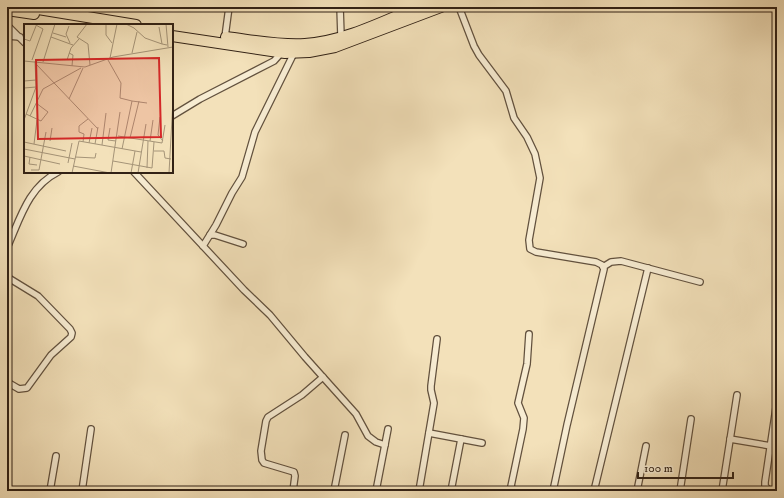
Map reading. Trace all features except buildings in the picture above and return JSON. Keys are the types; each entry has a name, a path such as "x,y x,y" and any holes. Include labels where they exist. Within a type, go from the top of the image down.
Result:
{"highway":[{"path":"26,7 130,24"},
{"path":"173,30 291,45 306,44 359,32 418,7"},
{"path":"173,36 282,52 308,52 335,47 441,7"},
{"path":"7,10 97,24"}],"street":[{"path":"225,37 229,7"},
{"path":"340,7 341,36"},
{"path":"459,7 474,46 506,91 514,118 527,137 535,154 540,178 529,240 530,249 536,252 596,262 603,267 604,272 567,424 553,491"},
{"path":"7,25 24,42"},
{"path":"7,36 20,37"},
{"path":"173,115 200,99 274,61 282,52"},
{"path":"203,246 242,177 255,132 294,53"},
{"path":"7,248 31,195 41,183 56,173"},
{"path":"135,173 149,190 244,290 270,315 305,357 359,417 368,436 376,442 384,445"},
{"path":"210,235 215,235 243,244"},
{"path":"603,267 611,262 618,261 700,282"},
{"path":"594,491 648,268"},
{"path":"7,277 25,287 43,300 70,329 72,334 71,337 44,363 27,388 19,389 7,382"},
{"path":"520,491 510,490 523,429 524,418 518,403 527,364 529,334"},
{"path":"418,491 434,403 431,386 437,339"},
{"path":"292,491 296,476 294,472 264,463 262,460 266,421 268,417 302,395 323,377"},
{"path":"722,491 737,395"},
{"path":"770,491 765,486 765,482 777,401"},
{"path":"680,491 691,419"},
{"path":"82,491 91,428"},
{"path":"376,491 388,429"},
{"path":"429,432 482,443"},
{"path":"334,491 345,435"},
{"path":"451,491 461,439"},
{"path":"730,439 771,446"},
{"path":"637,491 646,446"},
{"path":"50,491 56,456"}]}
